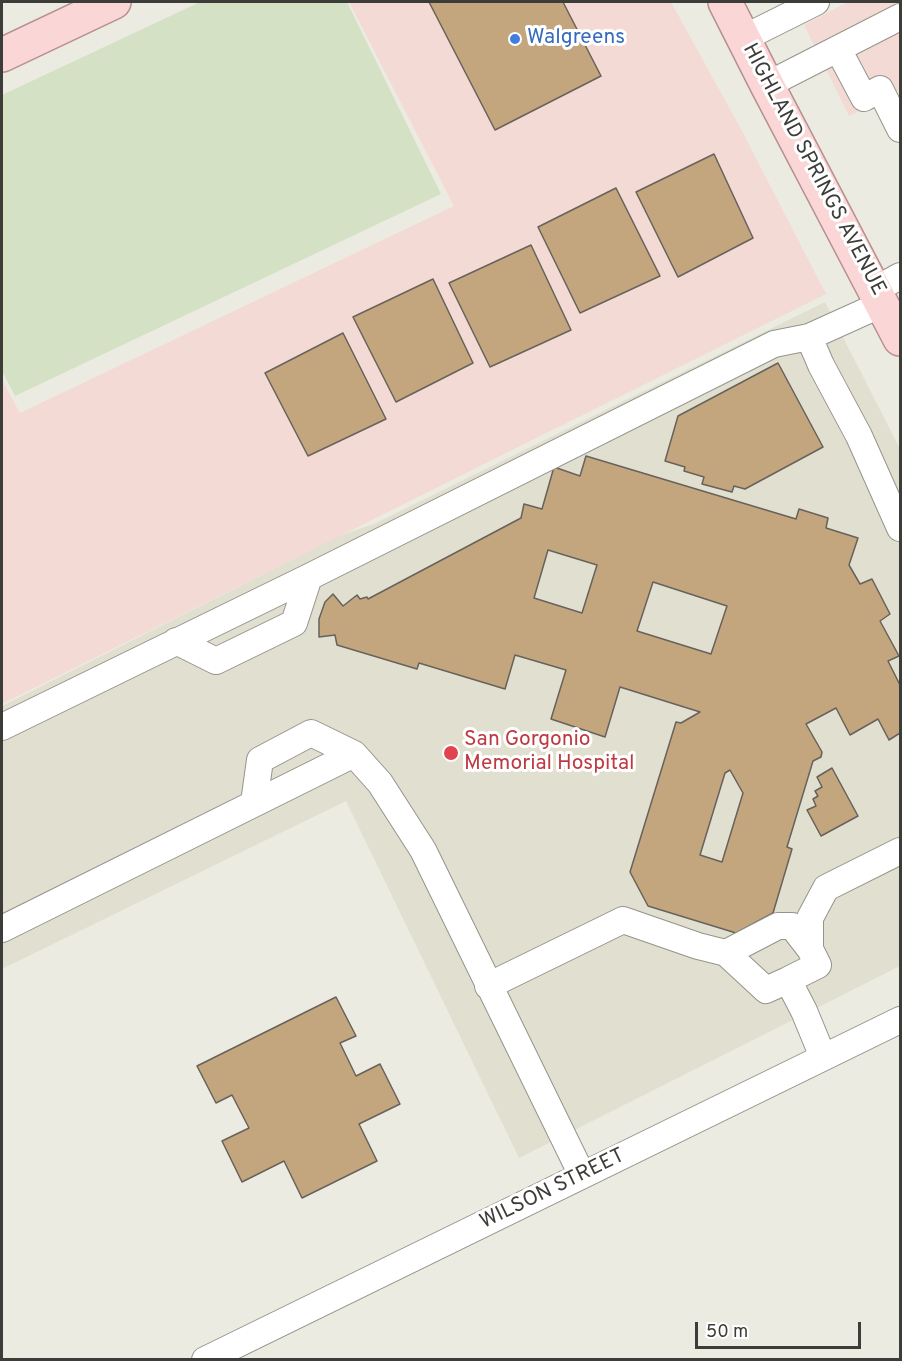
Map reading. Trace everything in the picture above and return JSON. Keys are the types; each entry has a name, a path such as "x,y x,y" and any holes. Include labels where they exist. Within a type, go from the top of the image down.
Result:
{"main road":[{"path":"2,55 114,2"},
{"name":"HIGHLAND SPRINGS AVENUE","path":"725,2 766,85 886,290 900,336"}],"street":[{"path":"744,38 816,2"},
{"path":"766,85 900,17"},
{"path":"838,49 864,98 890,84 900,129"},
{"path":"2,727 309,577 774,344 809,337 886,290"},
{"path":"809,337 821,365 859,436 900,528"},
{"path":"176,641 216,661 294,622 309,577"},
{"path":"254,803 260,760 311,733 354,754 380,783 423,850 582,1175"},
{"path":"2,929 354,754"},
{"path":"810,949 810,918 826,888 900,851"},
{"path":"488,986 623,920 698,946 726,952 766,990 818,965 810,949 792,926 778,926 726,952"},
{"path":"788,980 804,1011 823,1058"},
{"name":"WILSON STREET","path":"205,1359 900,1020"}],"shaded area":[{"path":"349,2 671,2 742,131 826,294 2,704 2,380 20,413 454,206"},
{"path":"848,2 900,2 900,90 849,116 804,25"},
{"name":"San Gorgonio Memorial Hospital","path":"825,302 900,449 900,966 519,1158 346,801 2,969 2,706 341,535 374,524"}],"green space":[{"path":"200,2 347,2 441,194 15,396 2,371 2,95"}],"building":[{"name":"Walgreens","path":"429,2 563,2 601,76 495,130"},
{"path":"714,154 753,238 678,277 636,192"},
{"path":"616,188 660,276 580,313 538,227"},
{"path":"531,245 571,330 490,367 449,283"},
{"path":"433,279 473,363 396,402 353,317"},
{"path":"343,333 386,419 308,456 265,373"},
{"path":"778,363 823,447 745,489 734,486 732,492 702,484 704,477 684,471 685,467 665,461 678,416"},
{"path":"586,456 796,519 799,509 828,518 826,528 858,538 849,565 860,584 872,579 890,614 880,621 899,656 888,661 900,685 900,733 889,740 878,719 850,735 836,708 806,724 822,752 821,757 813,761 787,847 792,849 773,913 736,933 648,906 630,872 676,722 681,723 700,712 620,687 605,737 551,719 566,670 515,655 505,689 419,663 417,669 337,645 335,635 319,637 319,619 325,602 333,594 343,606 357,595 360,599 367,597 368,599 521,518 524,504 542,509 554,467 580,476","holes":["548,550 597,565 582,613 534,598","653,582 727,606 711,654 637,631","730,770 743,793 722,862 700,855 725,773"]},
{"path":"832,768 858,816 821,836 807,810 816,806 813,799 818,796 815,791 822,787 817,777"},
{"path":"336,997 356,1036 340,1043 356,1076 380,1064 400,1104 359,1124 377,1161 302,1198 284,1161 242,1182 222,1141 249,1128 232,1095 216,1103 197,1066"}],"place":[{"name":"Walgreens","path":"515,39"},
{"name":"San Gorgonio Memorial Hospital","path":"451,753"}]}
